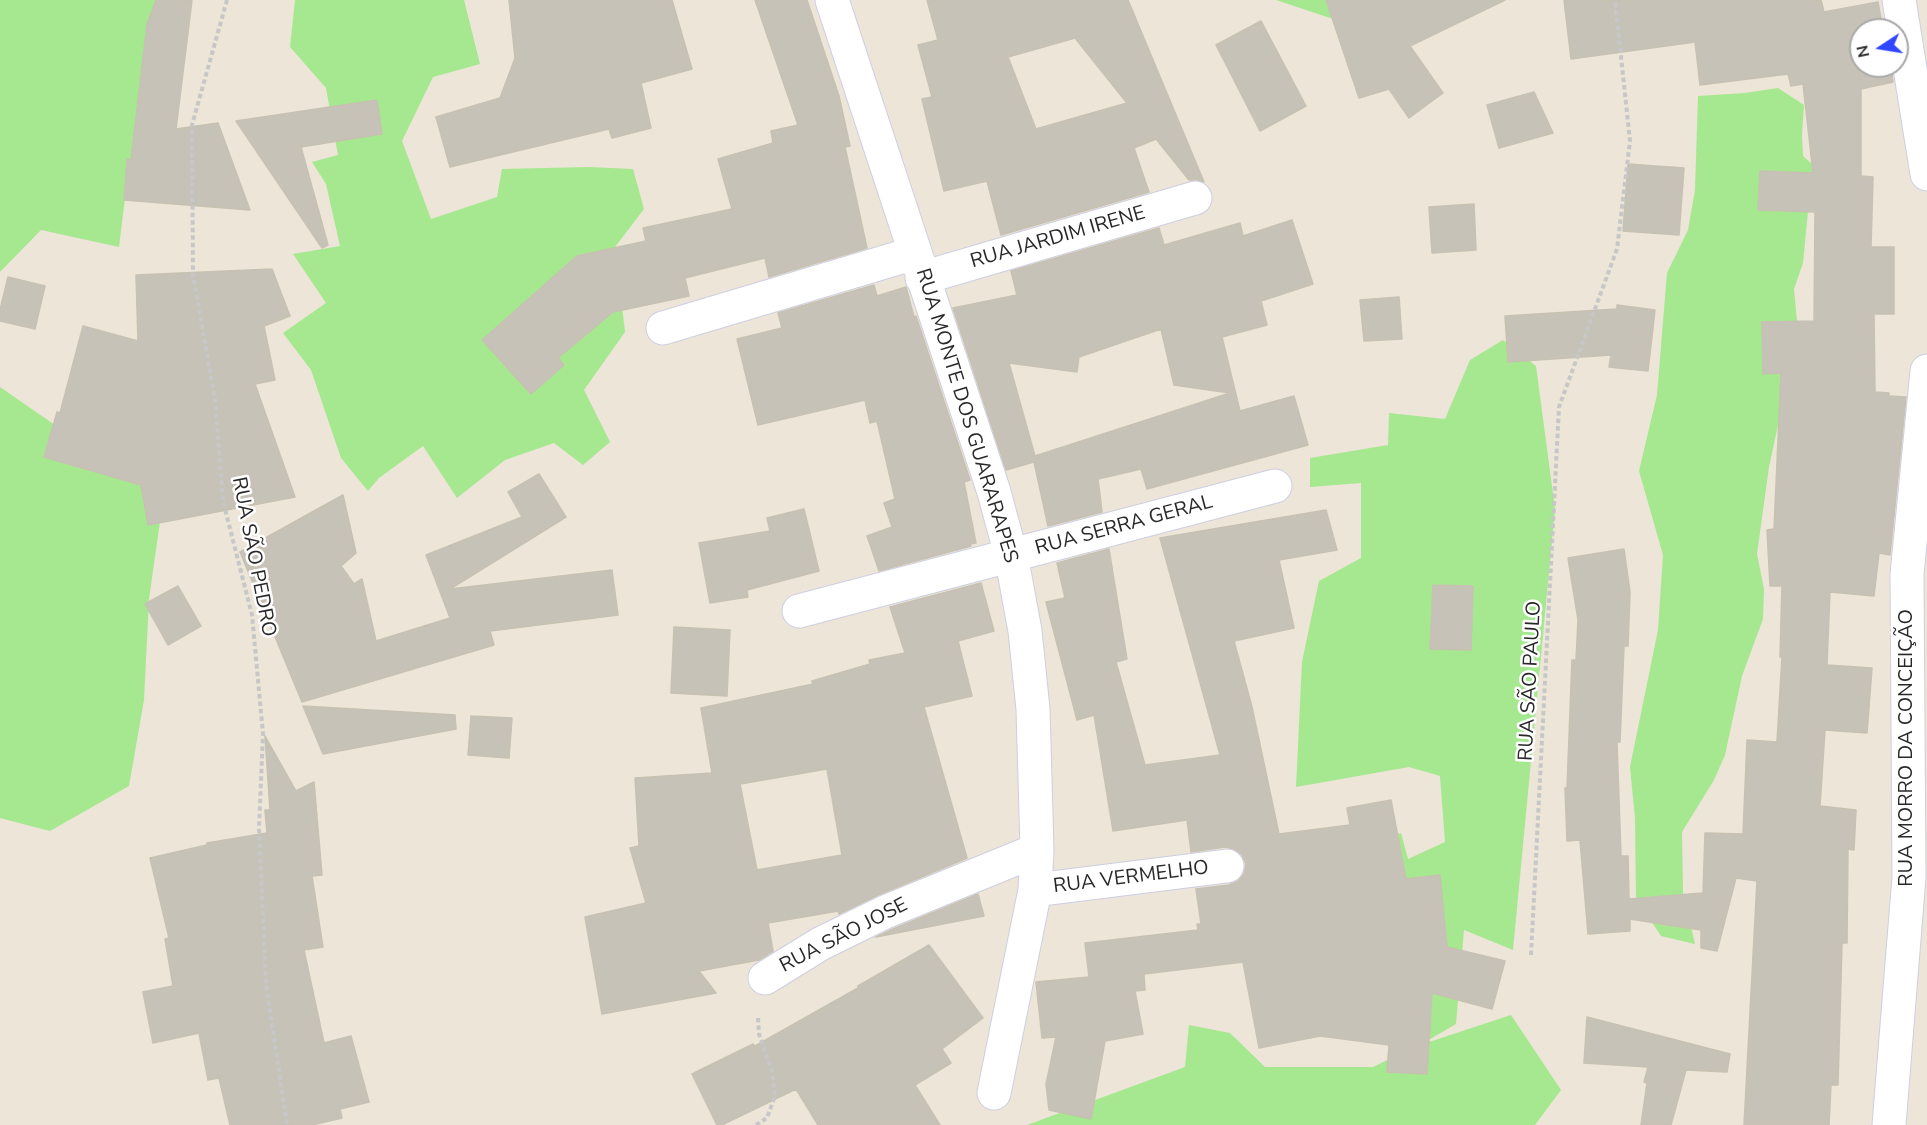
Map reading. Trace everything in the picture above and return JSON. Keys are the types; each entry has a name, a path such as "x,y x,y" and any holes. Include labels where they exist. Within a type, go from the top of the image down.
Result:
{"street":[{"name":"RUA MONTE DOS GUARARAPES","path":"832,0 993,492 1011,555 1025,631 1033,709 1037,850 1035,890 994,1093"},
{"path":"1899,0 1927,174"},
{"name":"RUA JARDIM IRENE","path":"663,328 1195,198"},
{"name":"RUA MORRO DA CONCEIÇÃO","path":"1890,1125 1918,877 1917,574 1927,371"},
{"name":"RUA SERRA GERAL","path":"799,611 1275,486"},
{"name":"RUA SÃO JOSE","path":"765,978 820,944 885,912 1037,850"},
{"name":"RUA VERMELHO","path":"1035,890 1227,866"}],"path":[{"name":"RUA SÃO PEDRO","path":"227,0 192,125 193,275 214,400 223,501 252,615 263,734 259,828 266,984 287,1125"},
{"name":"RUA SÃO PAULO","path":"1531,955 1559,407 1617,249 1630,141 1615,0"},
{"name":"RUA SÃO JOSE","path":"756,1125 767,1118 775,1096 772,1072 759,1034 757,994 765,978"}],"green space":[{"path":"0,0 174,0 125,198 119,247 41,230 0,272"},
{"path":"295,0 464,0 480,64 433,77 402,141 431,219 497,197 502,169 589,167 633,169 644,209 615,247 625,332 584,390 610,442 583,465 554,443 505,460 457,498 423,446 379,478 368,491 341,458 311,370 283,333 326,303 293,254 340,246 326,184 312,162 338,155 326,88 290,47"},
{"path":"1276,0 1360,0 1336,20"},
{"path":"1778,88 1804,105 1803,156 1812,164 1815,183 1809,201 1803,263 1794,289 1798,332 1769,467 1757,554 1764,589 1763,619 1742,676 1725,755 1714,780 1682,832 1683,892 1695,944 1661,936 1636,898 1635,818 1630,767 1658,630 1663,555 1639,471 1657,395 1667,273 1688,230 1695,190 1698,96"},
{"path":"1503,340 1536,366 1555,509 1513,950 1464,930 1456,1024 1420,1045 1511,1015 1561,1090 1535,1125 1027,1125 1185,1067 1189,1025 1230,1033 1265,1067 1373,1067 1416,1046 1369,842 1401,833 1408,859 1445,842 1440,776 1409,767 1296,787 1302,662 1319,581 1361,558 1361,483 1310,487 1310,458 1388,445 1389,413 1445,419 1470,360"},
{"path":"0,387 65,432 169,458 149,599 144,700 129,786 50,831 0,818"}],"building":[{"path":"156,0 192,0 176,129 218,123 250,210 124,200 127,159 131,160 147,24"},
{"path":"509,0 672,0 692,69 641,83 651,128 612,138 609,129 450,167 436,117 500,98 515,58"},
{"path":"755,0 807,0 839,96 850,146 845,147 867,248 769,277 765,258 685,278 689,296 613,312 558,358 564,365 531,394 482,340 577,256 646,241 643,228 732,209 718,159 773,143 771,131 798,125"},
{"path":"927,0 1128,0 1204,182 1189,180 1156,139 1134,148 1149,192 1001,235 987,181 944,191 922,99 932,97 918,45 938,40","holes":["1075,38 1127,103 1036,129 1008,57"]},
{"path":"1326,0 1505,0 1410,46 1443,93 1409,118 1389,89 1359,98"},
{"path":"1564,0 1821,0 1824,12 1878,2 1881,18 1849,18 1849,78 1892,78 1893,82 1861,89 1861,176 1873,177 1871,247 1894,247 1894,314 1874,314 1875,392 1906,397 1890,555 1879,553 1874,596 1830,592 1827,665 1872,668 1867,733 1825,730 1820,806 1856,810 1854,850 1848,849 1847,943 1842,943 1838,1085 1831,1085 1829,1125 1744,1125 1757,881 1736,878 1717,951 1701,948 1701,930 1630,919 1630,931 1588,934 1580,840 1567,841 1565,788 1567,788 1572,660 1576,660 1578,620 1568,558 1624,549 1630,592 1628,646 1624,646 1620,742 1617,742 1621,856 1628,856 1629,899 1703,893 1705,833 1743,834 1747,740 1777,742 1782,657 1780,657 1782,586 1770,586 1767,530 1774,529 1781,373 1763,374 1762,322 1814,321 1815,212 1758,210 1760,171 1813,173 1803,84 1791,86 1788,74 1700,85 1695,42 1571,59"},
{"path":"1261,21 1306,106 1260,131 1216,45"},
{"path":"1534,92 1553,133 1499,148 1487,105"},
{"path":"377,100 382,134 301,147 328,245 322,248 236,121"},
{"path":"1628,164 1684,168 1679,235 1623,231"},
{"path":"1474,204 1476,250 1432,253 1429,207"},
{"path":"1292,220 1313,284 1261,301 1267,325 1222,337 1240,411 1294,396 1308,445 1147,489 1141,469 1098,479 1102,512 1048,526 1034,462 1006,470 953,308 1017,295 1011,271 1159,228 1164,245 1240,223 1243,236","holes":["1161,329 1174,385 1230,393 1035,456 1009,363 1077,372 1079,357"]},
{"path":"272,269 290,316 264,326 275,380 255,384 295,497 148,525 141,485 44,457 57,412 60,413 83,326 138,341 136,275"},
{"path":"8,277 45,286 35,329 0,321 0,310"},
{"path":"874,285 877,296 906,287 914,317 916,316 970,480 964,482 976,543 879,571 867,536 892,527 884,503 895,499 877,421 870,423 865,400 758,425 737,339 782,328 778,313"},
{"path":"1399,297 1402,339 1364,341 1360,300"},
{"path":"1617,305 1655,310 1648,371 1609,367 1611,355 1508,362 1505,316 1617,309"},
{"path":"539,474 566,517 450,589 612,570 618,615 490,631 494,645 302,702 240,552 343,495 356,553 341,566 354,584 362,579 376,641 450,618 426,555 522,517 508,492"},
{"path":"804,509 819,571 747,590 748,597 710,603 699,543 770,531 767,518"},
{"path":"1326,510 1337,550 1279,560 1294,628 1234,641 1252,707 1279,834 1350,825 1347,808 1391,800 1406,879 1440,875 1447,947 1505,961 1492,1009 1432,993 1427,1074 1387,1072 1389,1045 1320,1036 1259,1048 1243,962 1144,974 1145,990 1135,991 1143,1034 1105,1041 1091,1119 1049,1110 1046,1084 1056,1037 1042,1038 1036,982 1089,977 1085,943 1198,930 1197,924 1201,924 1196,889 1229,885 1238,881 1244,874 1246,864 1242,855 1234,849 1225,847 1191,852 1187,820 1113,831 1094,715 1077,720 1046,602 1065,598 1057,563 1109,549 1127,659 1116,662 1145,765 1220,755 1160,538"},
{"path":"981,583 994,631 958,641 972,696 924,707 967,858 839,914 838,911 768,923 773,951 759,960 699,971 716,993 602,1014 585,917 646,903 630,848 639,846 635,778 712,773 701,708 813,684 812,681 870,664 869,660 905,653 890,607","holes":["827,769 842,855 757,870 740,784"]},
{"path":"1433,585 1473,586 1471,650 1430,649"},
{"path":"178,586 201,626 168,645 145,604"},
{"path":"674,627 730,630 727,696 671,693"},
{"path":"303,706 455,715 456,729 323,754"},
{"path":"471,716 512,718 509,758 468,755"},
{"path":"265,736 296,791 314,782 322,875 312,876 323,947 304,950 324,1043 351,1036 369,1102 340,1109 342,1118 312,1125 230,1125 219,1078 208,1080 199,1033 153,1043 143,992 173,986 165,939 169,938 150,858 207,845 207,843 267,833 265,810 270,810"},
{"path":"978,894 984,916 876,937 893,929"},
{"path":"929,945 983,1018 942,1049 951,1063 915,1085 940,1125 818,1125 796,1089 722,1125 717,1125 692,1074 753,1044 755,1046"},
{"path":"1587,1017 1730,1054 1727,1072 1686,1070 1671,1125 1641,1125 1647,1083 1644,1082 1648,1067 1584,1063"}]}
